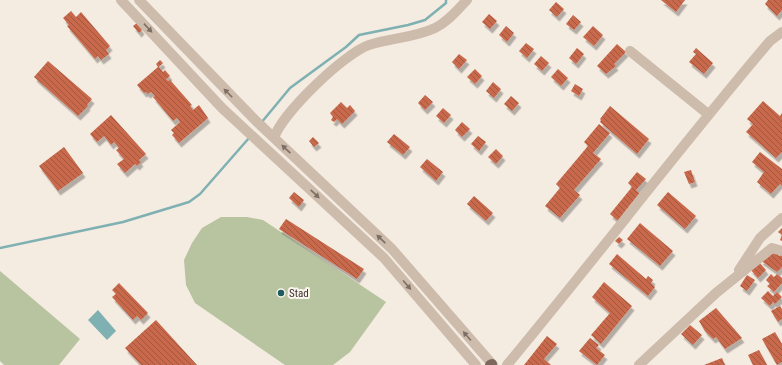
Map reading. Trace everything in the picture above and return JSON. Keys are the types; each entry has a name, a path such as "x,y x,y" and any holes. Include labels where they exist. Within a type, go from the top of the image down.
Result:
{"street":[{"path":"121,0 222,108 384,258 476,365"},
{"path":"139,0 256,121 392,249 492,365"},
{"path":"274,138 277,129 306,93 350,56 368,45 415,35 434,28 451,17 467,0"},
{"path":"507,365 577,280 708,114 770,41 782,32"},
{"path":"630,51 708,114"},
{"path":"734,278 760,238 782,218"},
{"path":"639,365 734,278 772,248 782,251"}],"green space":[{"name":"Stad","path":"221,217 247,217 263,220 386,302 350,352 333,365 285,365 195,303 186,285 184,260 192,243 202,228"},
{"path":"0,271 80,339 59,365 4,365 0,361"}],"water":[{"path":"98,310 116,331 107,340 88,320"}],"building":[{"path":"661,0 685,0 676,12"},
{"path":"768,0 782,0 782,10 777,16 765,4"},
{"path":"556,2 564,9 557,17 549,10"},
{"path":"71,11 76,17 81,12 110,46 106,50 109,54 101,60 98,56 95,59 67,26 69,25 63,18"},
{"path":"489,14 497,21 490,29 482,22"},
{"path":"573,15 581,22 574,30 566,24"},
{"path":"137,23 142,30 139,33 133,26"},
{"path":"506,26 514,33 507,42 499,35"},
{"path":"593,26 603,35 594,46 583,37"},
{"path":"526,43 534,49 527,58 519,51"},
{"path":"617,44 626,52 614,64 616,66 606,74 597,66"},
{"path":"577,48 584,54 576,64 569,58"},
{"path":"696,48 713,63 704,74 689,62 696,54 693,52"},
{"path":"459,54 467,60 459,69 452,62"},
{"path":"541,56 549,63 542,71 534,64"},
{"path":"160,60 163,63 159,67 163,72 165,70 170,76 166,79 168,81 170,80 192,105 190,106 193,110 199,105 208,118 179,143 172,135 174,133 171,130 180,122 177,118 173,121 153,97 155,96 151,92 148,94 146,92 144,93 137,85 158,67 156,64"},
{"path":"48,61 92,99 87,105 88,106 78,116 34,77"},
{"path":"475,69 482,76 475,84 467,77"},
{"path":"558,69 568,78 561,86 551,77"},
{"path":"493,82 501,89 494,98 486,91"},
{"path":"575,84 583,89 579,96 571,91"},
{"path":"425,95 433,102 425,110 418,103"},
{"path":"511,96 519,103 512,111 504,104"},
{"path":"763,101 780,116 782,113 782,152 776,158 746,132 753,124 747,119"},
{"path":"341,102 347,108 350,105 355,111 342,124 337,119 334,122 331,120 333,117 330,113"},
{"path":"610,106 649,139 637,154 600,122 600,119"},
{"path":"443,108 451,115 444,123 436,116"},
{"path":"111,115 146,154 139,160 141,162 137,166 135,164 125,173 117,164 124,159 116,150 119,148 114,142 111,145 104,136 97,142 90,134"},
{"path":"462,122 470,129 462,137 455,130"},
{"path":"599,124 610,133 593,153 601,159 574,190 580,195 560,218 545,206 560,188 556,184 588,146 584,142"},
{"path":"394,134 410,147 403,155 387,142"},
{"path":"478,136 486,142 479,151 471,144"},
{"path":"313,137 319,143 314,147 309,141"},
{"path":"64,147 83,173 58,191 39,166"},
{"path":"496,149 503,156 496,164 488,157"},
{"path":"760,152 782,169 782,186 780,184 771,194 757,182 764,172 752,162"},
{"path":"427,159 443,172 436,181 420,167"},
{"path":"691,170 695,182 689,184 684,172"},
{"path":"637,172 646,179 636,190 640,194 618,221 610,214 632,187 628,183"},
{"path":"294,192 304,200 299,207 289,198"},
{"path":"668,192 696,216 685,229 657,205"},
{"path":"474,196 493,213 486,221 467,204"},
{"path":"286,219 364,269 357,279 279,229"},
{"path":"640,223 673,251 660,266 627,239"},
{"path":"782,228 782,235 778,232"},
{"path":"619,237 623,240 619,244 615,241"},
{"path":"775,251 779,256 782,253 782,267 777,272 760,260"},
{"path":"617,254 646,279 648,276 653,280 651,283 655,287 648,296 609,264"},
{"path":"759,262 766,270 758,278 750,269"},
{"path":"771,274 774,277 777,274 782,278 782,283 774,292 767,286 770,284 766,280"},
{"path":"747,275 755,280 747,291 740,286"},
{"path":"604,282 632,306 601,344 591,335 610,313 592,297"},
{"path":"119,283 148,313 141,320 137,316 133,320 112,297 116,294 112,290"},
{"path":"768,291 773,296 777,292 782,297 775,304 773,302 770,306 761,298"},
{"path":"780,306 782,309 782,319 778,322 771,311"},
{"path":"716,308 742,338 725,349 716,337 713,339 705,331 699,321"},
{"path":"156,320 197,365 141,365 125,348"},
{"path":"690,325 702,335 693,345 681,334"},
{"path":"775,332 782,344 782,362 777,365 762,339"},
{"path":"547,336 557,344 544,359 551,365 524,365"},
{"path":"590,338 599,345 596,348 605,355 597,365 579,351"},
{"path":"759,350 767,365 753,365 748,355"},
{"path":"722,358 725,365 704,365"}],"waterway":[{"path":"261,123 290,88 346,47 359,35 425,20 446,3 446,0"},
{"path":"0,248 123,222 189,202 200,194 249,138"}],"place":[{"name":"Stad","path":"281,293"}]}
